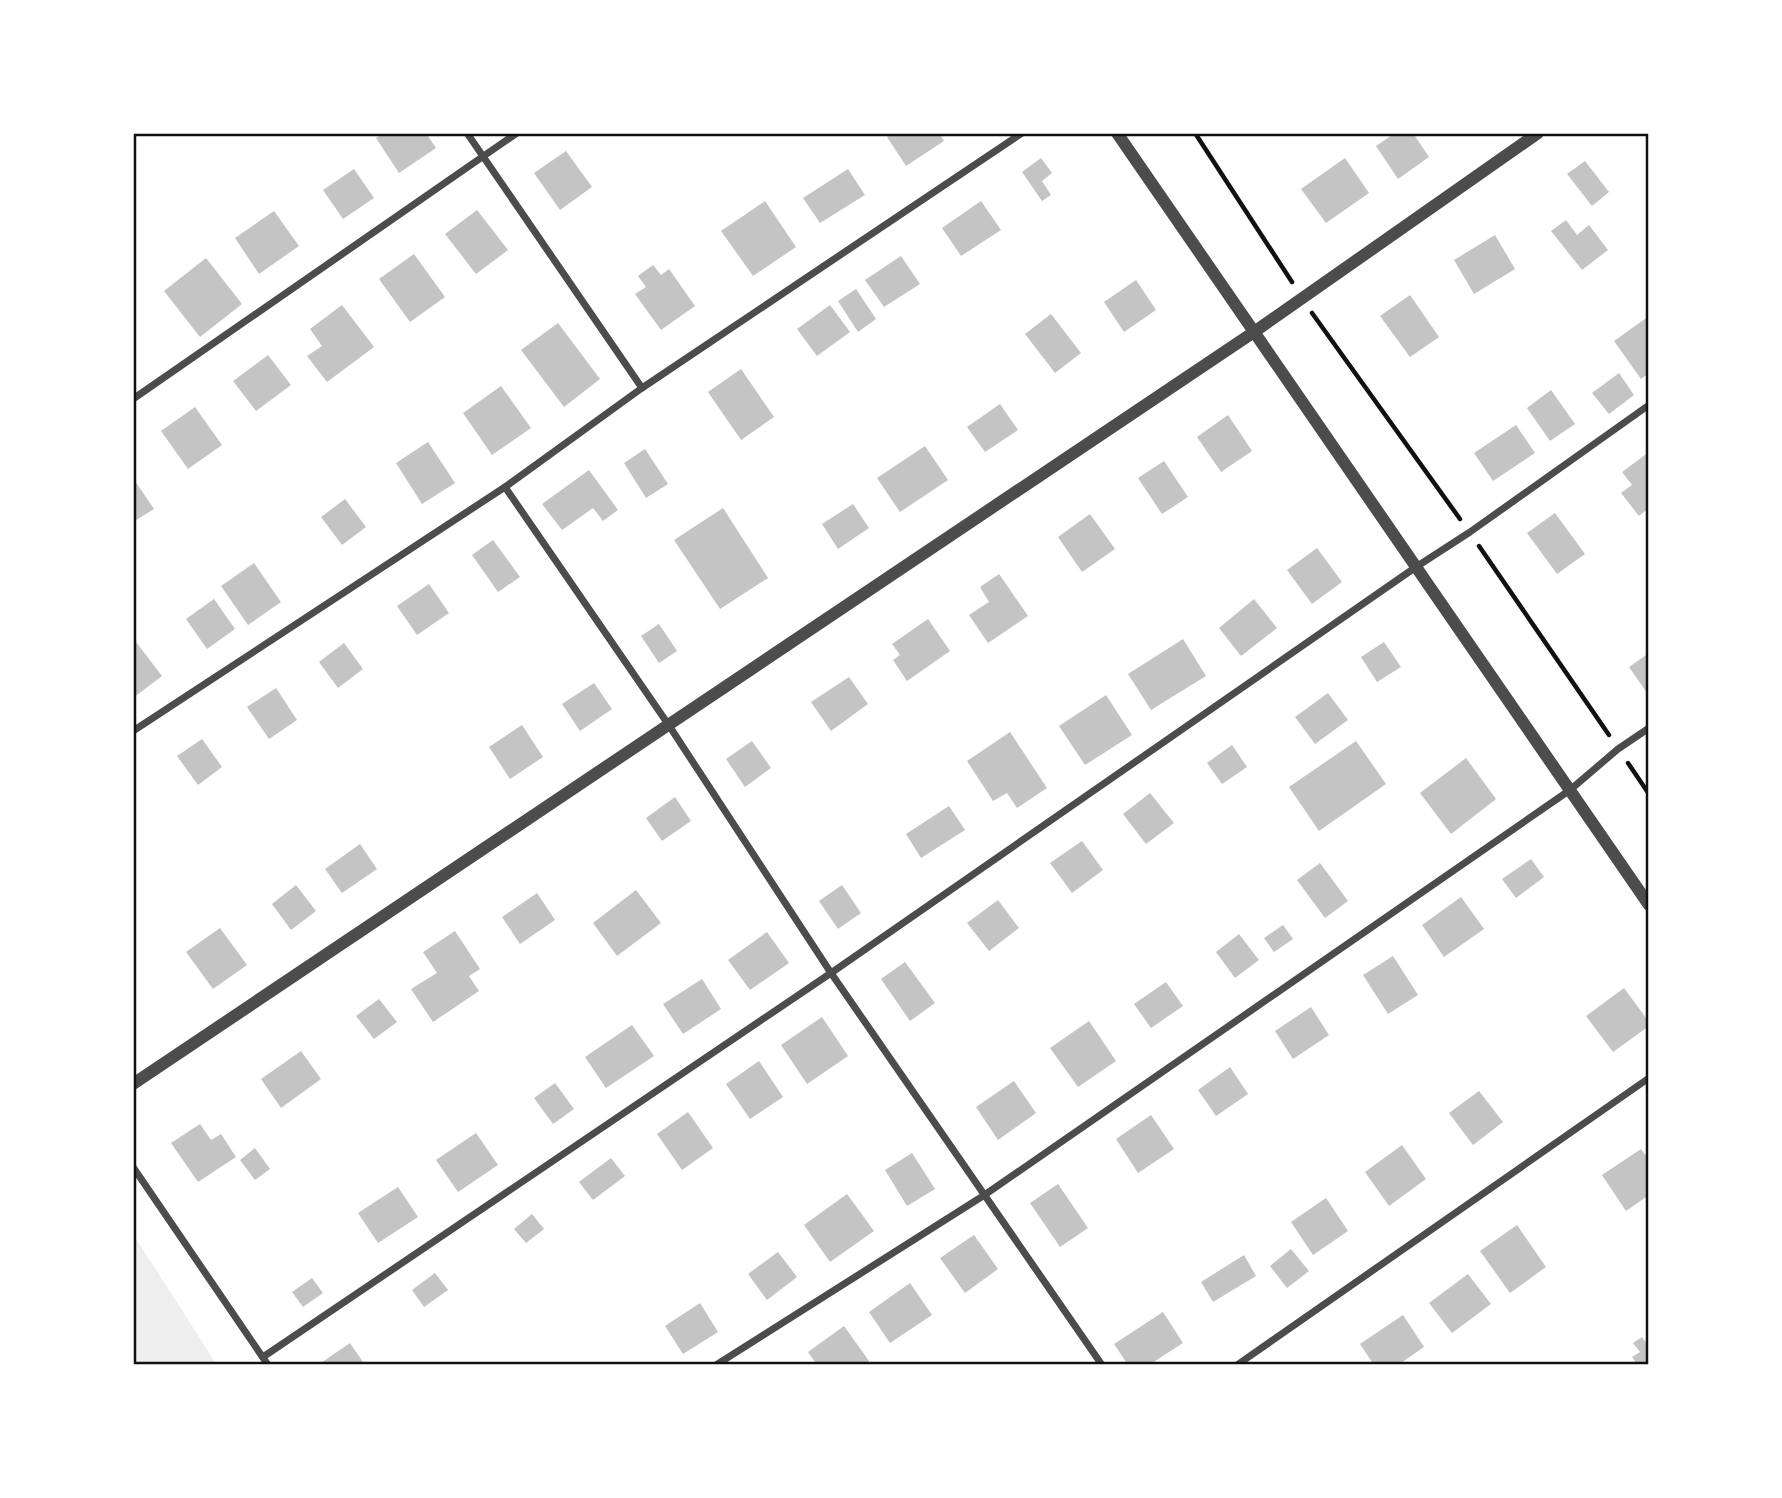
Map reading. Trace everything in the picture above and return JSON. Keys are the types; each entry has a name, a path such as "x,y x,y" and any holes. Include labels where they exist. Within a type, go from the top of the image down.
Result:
{"street":[{"path":"467,133 642,387"},
{"path":"133,398 517,133"},
{"path":"133,731 505,486 642,387 1022,133"},
{"path":"1117,133 1649,905"},
{"path":"133,1084 1254,332 1538,133"},
{"path":"263,1357 831,973 1470,532 1649,405"},
{"path":"505,486 668,724 831,973 1102,1365"},
{"path":"716,1365 984,1196 1570,790 1618,749 1649,728"},
{"path":"1237,1365 1649,1078"},
{"path":"133,1167 268,1365"}],"path":[{"path":"1195,133 1301,297 1470,532 1649,794"}],"shaded area":[{"path":"133,1234 217,1365 133,1365"}],"building":[{"path":"384,133 426,133 436,148 399,173 376,138"},
{"path":"893,133 939,133 944,141 906,166 887,137"},
{"path":"1395,133 1413,133 1429,157 1398,179 1376,146"},
{"path":"566,151 592,187 560,210 534,173"},
{"path":"1041,158 1052,173 1042,181 1051,195 1042,201 1022,172"},
{"path":"1345,158 1369,193 1326,223 1301,189"},
{"path":"1585,161 1609,192 1592,206 1567,174"},
{"path":"354,169 374,198 343,219 323,190"},
{"path":"848,169 865,195 820,223 803,198"},
{"path":"765,201 796,247 753,276 721,231"},
{"path":"981,201 1001,230 961,256 942,228"},
{"path":"477,210 508,250 476,274 445,234"},
{"path":"274,211 299,246 259,274 235,238"},
{"path":"1566,220 1577,235 1589,225 1608,250 1582,270 1551,231"},
{"path":"1495,235 1515,269 1474,294 1454,260"},
{"path":"414,254 445,297 410,322 379,279"},
{"path":"901,256 920,284 884,307 865,280"},
{"path":"206,258 242,304 200,337 164,291"},
{"path":"653,265 661,275 669,269 695,306 661,330 635,294 646,287 638,276"},
{"path":"1136,280 1156,310 1124,332 1104,302"},
{"path":"856,289 876,319 858,332 838,301"},
{"path":"1410,295 1439,337 1410,357 1380,316"},
{"path":"342,305 374,347 327,382 307,356 322,346 310,329"},
{"path":"830,305 850,332 817,356 797,329"},
{"path":"1051,314 1081,353 1055,373 1025,334"},
{"path":"1649,316 1649,373 1641,379 1614,341"},
{"path":"558,323 600,379 564,407 521,350"},
{"path":"268,355 291,385 256,411 233,381"},
{"path":"741,369 774,417 741,440 708,392"},
{"path":"1619,373 1634,395 1609,414 1592,393"},
{"path":"501,386 531,428 492,455 463,413"},
{"path":"1551,390 1575,424 1550,441 1527,408"},
{"path":"1000,404 1018,430 985,452 967,427"},
{"path":"195,407 222,445 188,469 161,431"},
{"path":"1228,415 1252,451 1221,472 1197,437"},
{"path":"1516,425 1535,453 1493,481 1474,453"},
{"path":"428,442 455,483 422,504 396,463"},
{"path":"925,446 948,480 900,512 877,478"},
{"path":"645,449 668,484 646,498 624,463"},
{"path":"1649,452 1649,508 1639,516 1621,493 1632,485 1622,472"},
{"path":"1164,461 1188,497 1162,514 1138,478"},
{"path":"589,470 618,510 603,521 593,508 562,530 542,504"},
{"path":"133,478 154,509 133,522"},
{"path":"345,499 366,527 342,545 321,517"},
{"path":"853,504 869,528 838,549 822,524"},
{"path":"723,508 768,578 720,609 674,540"},
{"path":"1555,513 1585,554 1557,574 1527,533"},
{"path":"1090,514 1115,549 1082,572 1058,537"},
{"path":"493,540 520,577 498,592 472,555"},
{"path":"1317,548 1342,582 1312,604 1287,570"},
{"path":"254,563 281,602 248,625 221,586"},
{"path":"999,574 1028,616 988,643 969,615 989,602 980,587"},
{"path":"429,584 449,613 417,635 397,606"},
{"path":"214,599 235,629 207,649 186,619"},
{"path":"1254,599 1277,628 1241,656 1219,628"},
{"path":"928,619 950,651 907,681 893,660 900,655 892,644"},
{"path":"659,624 677,651 659,663 641,636"},
{"path":"1183,639 1206,676 1151,710 1128,674"},
{"path":"136,642 162,676 133,698 133,644"},
{"path":"1384,642 1401,667 1377,682 1361,657"},
{"path":"344,643 363,669 338,688 319,662"},
{"path":"1649,653 1649,696 1629,667"},
{"path":"849,677 868,704 831,731 811,702"},
{"path":"594,683 612,709 580,731 562,704"},
{"path":"276,688 297,720 269,739 247,707"},
{"path":"1328,693 1348,720 1315,744 1295,717"},
{"path":"1106,695 1132,735 1085,765 1059,726"},
{"path":"522,725 543,757 510,779 489,747"},
{"path":"1010,732 1047,788 1017,808 1007,793 993,801 967,761"},
{"path":"202,739 222,767 198,785 177,756"},
{"path":"752,741 771,768 745,787 726,759"},
{"path":"1356,741 1386,784 1319,831 1289,787"},
{"path":"1232,745 1247,767 1222,784 1207,763"},
{"path":"1466,758 1496,799 1451,834 1420,793"},
{"path":"1150,793 1174,823 1146,844 1123,814"},
{"path":"675,797 691,821 662,841 646,818"},
{"path":"949,806 965,830 921,858 906,834"},
{"path":"1082,841 1103,870 1072,893 1050,863"},
{"path":"360,844 377,869 342,893 325,869"},
{"path":"1531,859 1544,877 1516,898 1502,879"},
{"path":"1320,863 1348,901 1325,918 1297,880"},
{"path":"296,885 316,911 291,930 272,904"},
{"path":"842,885 861,913 838,929 819,901"},
{"path":"636,890 661,923 617,956 593,923"},
{"path":"537,893 555,920 520,944 502,917"},
{"path":"1461,897 1484,929 1444,957 1422,925"},
{"path":"998,900 1019,928 989,951 967,923"},
{"path":"1283,925 1293,939 1274,952 1264,938"},
{"path":"220,928 247,965 213,989 186,952"},
{"path":"455,931 480,969 469,976 479,991 433,1022 411,989 437,973 423,952"},
{"path":"767,932 789,963 750,990 728,960"},
{"path":"1239,934 1259,960 1235,978 1216,952"},
{"path":"1393,956 1418,995 1388,1014 1363,975"},
{"path":"905,962 935,1003 910,1021 881,979"},
{"path":"702,979 721,1009 683,1034 663,1004"},
{"path":"1166,982 1183,1006 1151,1028 1134,1004"},
{"path":"1624,988 1649,1022 1649,1026 1613,1052 1586,1016"},
{"path":"379,999 397,1022 374,1039 356,1016"},
{"path":"1311,1007 1329,1035 1293,1059 1275,1031"},
{"path":"822,1017 848,1056 807,1084 781,1045"},
{"path":"1089,1021 1116,1061 1078,1087 1050,1048"},
{"path":"632,1025 654,1056 606,1088 585,1057"},
{"path":"301,1051 321,1079 281,1108 261,1079"},
{"path":"759,1061 783,1097 750,1119 726,1084"},
{"path":"1230,1067 1248,1094 1216,1116 1198,1090"},
{"path":"1014,1081 1036,1113 998,1140 976,1107"},
{"path":"555,1083 574,1109 553,1124 534,1098"},
{"path":"1479,1091 1503,1122 1473,1145 1449,1113"},
{"path":"688,1112 713,1148 682,1170 657,1134"},
{"path":"1151,1115 1174,1149 1138,1173 1116,1139"},
{"path":"200,1124 211,1140 221,1134 236,1157 198,1182 171,1143"},
{"path":"476,1133 498,1165 458,1192 436,1160"},
{"path":"1402,1145 1426,1179 1389,1206 1365,1172"},
{"path":"255,1148 270,1169 255,1180 240,1160"},
{"path":"1641,1149 1649,1160 1649,1195 1626,1211 1602,1175"},
{"path":"912,1153 935,1189 907,1206 885,1170"},
{"path":"611,1158 625,1176 593,1200 579,1182"},
{"path":"1058,1184 1088,1228 1060,1247 1030,1203"},
{"path":"398,1187 418,1217 378,1243 358,1213"},
{"path":"847,1194 874,1231 830,1262 804,1225"},
{"path":"1326,1198 1348,1231 1313,1255 1291,1222"},
{"path":"532,1214 544,1229 526,1243 514,1229"},
{"path":"1517,1225 1546,1267 1510,1293 1480,1251"},
{"path":"974,1235 998,1269 965,1293 940,1258"},
{"path":"1291,1249 1309,1271 1287,1288 1270,1266"},
{"path":"778,1252 797,1277 767,1300 748,1274"},
{"path":"1244,1255 1256,1276 1213,1302 1201,1282"},
{"path":"435,1273 448,1290 424,1307 412,1290"},
{"path":"1468,1274 1491,1304 1452,1333 1429,1303"},
{"path":"312,1278 323,1293 303,1307 292,1292"},
{"path":"910,1283 932,1315 890,1343 869,1312"},
{"path":"700,1303 718,1332 683,1354 665,1326"},
{"path":"1163,1312 1183,1343 1149,1365 1128,1365 1114,1344"},
{"path":"1403,1315 1424,1347 1398,1365 1374,1365 1360,1344"},
{"path":"844,1326 869,1361 864,1365 817,1365 808,1352"},
{"path":"1642,1337 1649,1343 1649,1365 1638,1365 1632,1357 1640,1352 1633,1343"},
{"path":"350,1343 365,1365 318,1365"}]}
